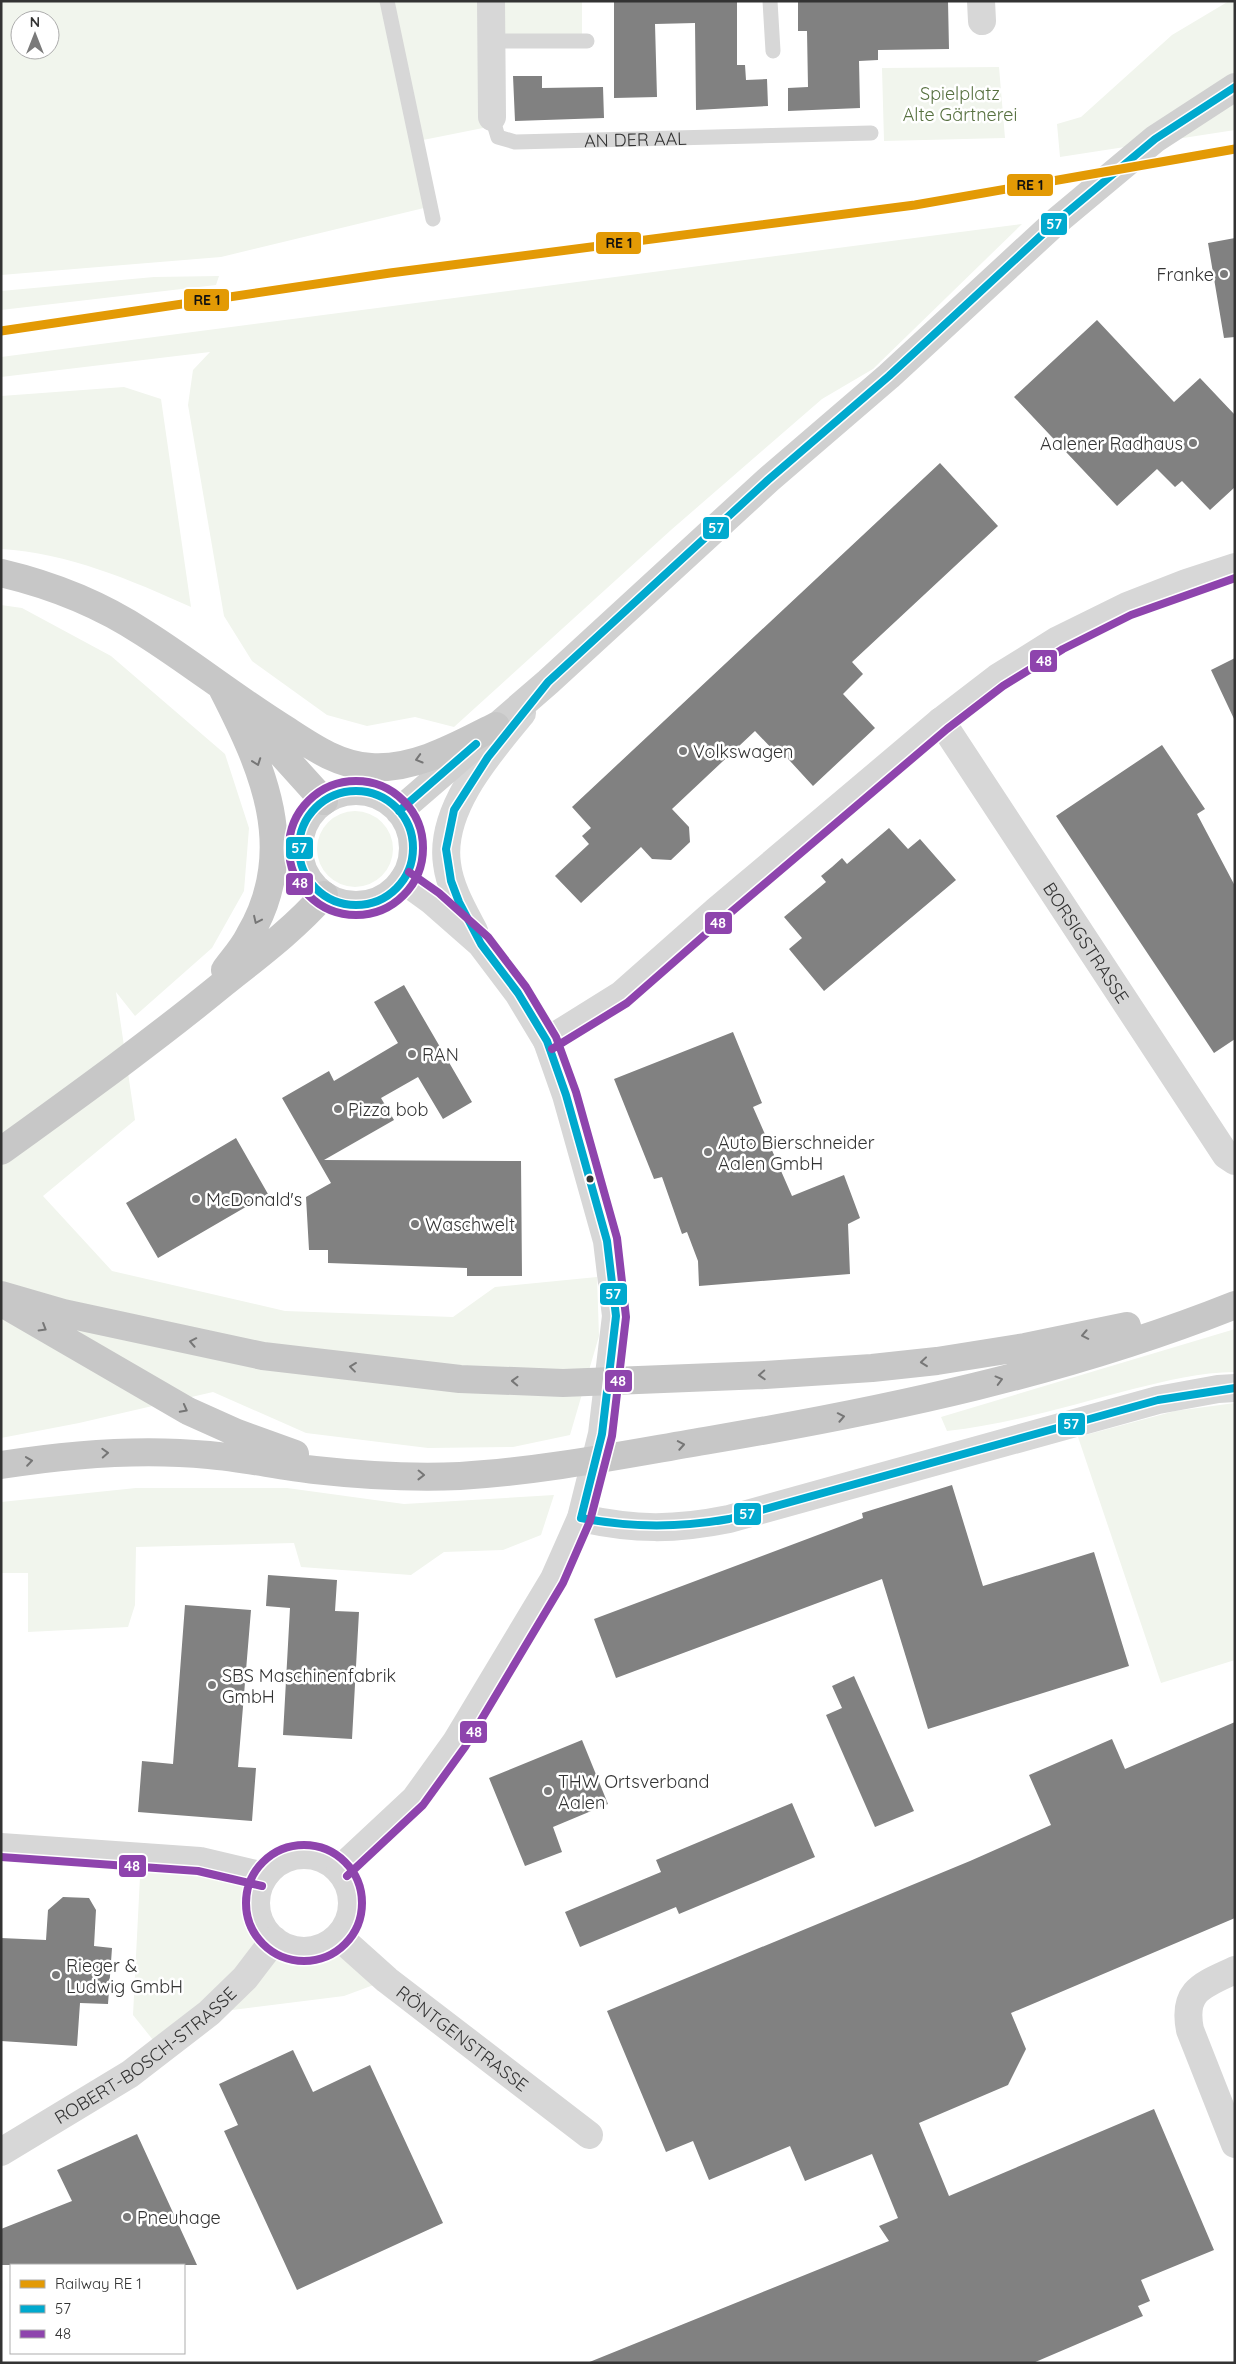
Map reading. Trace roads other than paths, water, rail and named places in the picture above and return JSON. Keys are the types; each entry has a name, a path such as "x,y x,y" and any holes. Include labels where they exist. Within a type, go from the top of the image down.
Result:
{"highway":[{"path":"1,573 35,581 110,613 144,632 221,687 320,751 347,764 372,767 418,760 460,744 496,726"},
{"path":"221,687 324,801"},
{"path":"182,1017 223,972 249,937 268,893 273,858 270,806 258,764 221,687"},
{"path":"1,1151 182,1017 299,923 324,895"},
{"path":"1,1295 63,1313 263,1356 460,1379 564,1382 642,1380 872,1368 937,1361 1025,1346 1235,1303"},
{"path":"1,1303 188,1411 237,1434 303,1457 372,1474"},
{"path":"1,1465 94,1454 170,1452 252,1460 312,1469 372,1474 458,1476 552,1467 815,1422 900,1405 1068,1361 1205,1317 1235,1303"}],"main road":[{"path":"399,811 548,682 768,480 889,376 1058,220 1155,139 1235,87"},
{"path":"363,792 377,795 399,811 411,833 413,845 409,869 403,880 391,893 375,901 358,905 340,902 324,895 313,886 305,874 299,848 300,834 313,810 324,801 336,795 363,792"}],"street":[{"name":"AN DER AAL","path":"491,1 492,117"},
{"path":"546,1041 584,1020 621,995 716,911 942,721 998,678 1058,640 1127,606 1186,583 1235,567"},
{"path":"340,1869 415,1799 456,1742 554,1580 581,1518 602,1434 616,1316 607,1241 566,1095 546,1041 518,993 481,944 459,902 447,863 449,828 454,810 468,786 516,720 548,682"},
{"name":"BORSIGSTRASSE","path":"942,721 1220,1147 1226,1155 1235,1161"},
{"path":"403,880 432,901 481,944"},
{"path":"581,1518 620,1526 693,1526 738,1516 1158,1400 1218,1388 1235,1388"},
{"path":"1,1847 200,1861 264,1876"},
{"path":"300,1854 322,1857 340,1869 350,1884 353,1903 349,1922 339,1937 322,1948 305,1951 287,1948 274,1940 262,1926 256,1909 257,1892 264,1876 278,1862 300,1854"},
{"name":"RÖNTGENSTRASSE","path":"339,1937 387,1980 589,2135"},
{"name":"ROBERT-BOSCH-STRASSE","path":"1,2152 130,2074 209,2013 245,1978 274,1940"},
{"path":"1235,1970 1204,1984 1191,1996 1187,2013 1190,2030 1235,2144"}],"lane":[{"path":"387,1 433,219"},
{"path":"770,1 773,51"},
{"path":"492,41 587,40"},
{"name":"AN DER AAL","path":"492,117 498,137 515,142 871,133"}],"place":[{"name":"Franke","path":"1224,274"},
{"name":"Aalener Radhaus","path":"1193,443"},
{"name":"Volkswagen","path":"683,751"},
{"name":"RAN","path":"412,1054"},
{"name":"Pizza bob","path":"338,1109"},
{"name":"Auto Bierschneider Aalen GmbH","path":"708,1152"},
{"name":"McDonald's","path":"196,1199"},
{"name":"Waschwelt","path":"415,1224"},
{"name":"SBS Maschinenfabrik GmbH","path":"212,1685"},
{"name":"THW Ortsverband Aalen","path":"548,1791"},
{"name":"Rieger & Ludwig GmbH","path":"56,1975"},
{"name":"Pneuhage","path":"127,2217"}],"park label":[{"name":"Spielplatz Alte Gärtnerei","path":"960,104"}]}
